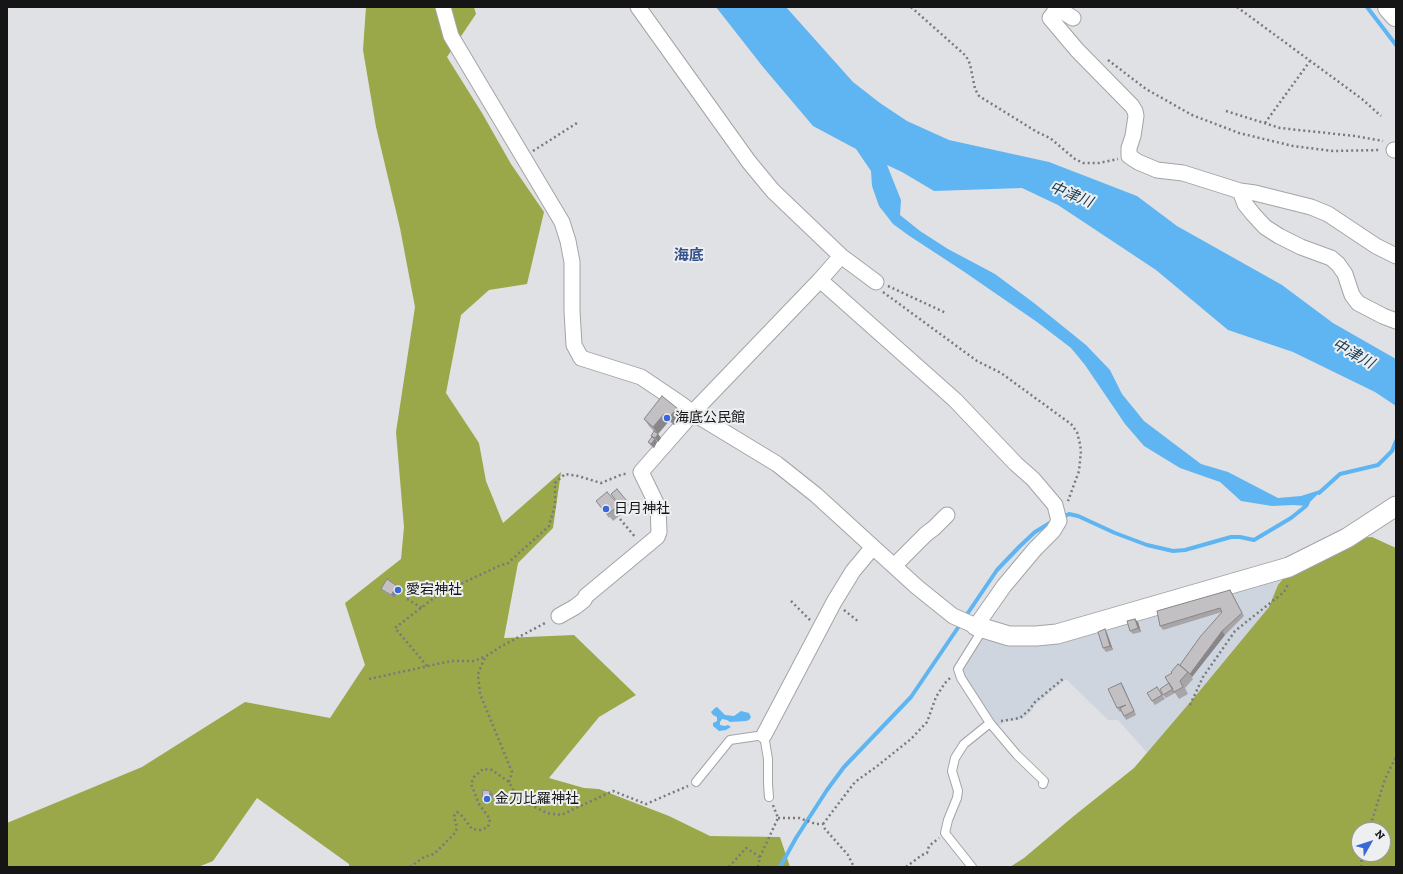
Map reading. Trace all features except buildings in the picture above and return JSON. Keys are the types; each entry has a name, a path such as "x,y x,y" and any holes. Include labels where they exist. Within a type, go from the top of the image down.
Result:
{"main road":[{"path":"1389,7 1396,15"}],"street":[{"path":"443,7 451,36 562,222 568,241 572,262 574,345 581,358 641,377 693,413 777,464 816,495 873,548 953,616 979,627 1009,636 1057,634 1289,567 1347,538 1396,506"},
{"path":"638,7 749,162 774,191 841,256 876,282"},
{"path":"1073,18 1057,8 1050,18 1077,50 1132,106 1136,116 1133,136 1129,148 1129,156 1138,162 1157,170 1184,173 1240,191 1304,206 1322,212 1376,246 1396,256"},
{"path":"1240,191 1245,204 1266,227 1279,236 1301,247 1331,258 1338,264 1345,274 1352,295 1358,303 1396,321"},
{"path":"559,616 584,600 586,596 644,547 657,538 659,532 658,507 641,472 693,413 841,256"},
{"path":"820,280 955,400 1016,464 1033,479 1055,505 1059,521 1053,531 1035,549 1004,586 979,627"},
{"path":"894,566 934,528 940,517"},
{"path":"764,735 834,602 853,570 873,548"}],"lane":[{"path":"979,627 958,669 961,678 1017,756 1039,775 1044,781 1043,784"},
{"path":"972,867 945,833 958,791 952,772 955,758 964,744 994,722"},
{"path":"696,782 730,740 764,735 768,758 769,797"}],"path":[{"path":"911,7 966,56 970,64 975,89 978,96 1037,132 1050,138 1075,159 1083,163 1099,163 1129,156"},
{"path":"1237,7 1362,99 1381,116"},
{"path":"1102,56 1146,89 1192,115 1239,133 1293,146 1333,151 1392,147"},
{"path":"1265,123 1310,61"},
{"path":"1226,111 1280,128 1355,136 1392,147"},
{"path":"524,157 577,123"},
{"path":"946,313 881,282 876,282 878,288 977,361 1001,373 1071,424 1077,432 1080,444 1079,471 1066,504 1057,510"},
{"path":"427,666 395,628 440,594 508,563 549,526 555,505 555,483 565,474 578,476 601,483 623,474 642,475"},
{"path":"620,519 644,547"},
{"path":"1190,705 1203,677 1235,631 1284,592 1292,577 1289,567"},
{"path":"407,599 422,608"},
{"path":"791,600 819,630"},
{"path":"834,602 860,622"},
{"path":"370,679 451,661 474,661 485,657 500,647 559,616"},
{"path":"485,657 478,674 480,694 512,772 509,782"},
{"path":"823,824 855,782 910,739 926,722 936,697 944,683 958,669"},
{"path":"994,722 1020,718 1035,702 1064,678"},
{"path":"1372,822 1385,779 1396,757"},
{"path":"410,867 424,857 434,854 455,833 457,828 454,816 457,812 472,829 481,830 488,827 490,819 479,804 471,784 474,777 483,769 492,770 509,782 518,799 547,813 561,815 613,791 646,804 696,782"},
{"path":"758,867 760,857 778,818 769,797"},
{"path":"778,818 799,818 816,824 823,824"},
{"path":"823,824 824,829 848,855 854,867"},
{"path":"906,867 922,855 927,854 929,846 945,833"},
{"path":"728,867 746,848 760,857"}],"shaded area":[{"path":"1315,563 1159,766 1118,720 1108,720 1066,679 1035,705 1031,712 1022,719 1005,722 997,727 962,674 963,662 981,635 1003,640"}],"green space":[{"path":"366,7 474,7 476,14 447,57 482,113 511,164 544,212 527,284 489,290 461,315 446,393 479,443 486,481 503,523 561,472 553,528 518,563 504,638 574,635 636,695 599,717 549,778 584,788 599,789 669,816 710,836 780,837 790,867 349,867 349,864 257,798 213,861 198,867 7,867 7,823 142,767 245,702 330,718 365,665 345,603 401,559 404,527 396,432 415,307 400,228 376,127 363,50"},
{"path":"1372,537 1396,548 1396,867 1010,867 1024,858 1134,768 1269,607 1278,585 1294,566 1356,538"}],"water":[{"name":"中津川","path":"716,7 786,7 853,82 880,103 907,121 949,140 1049,162 1137,196 1177,226 1282,285 1333,323 1396,359 1396,406 1375,392 1293,352 1228,330 1156,270 1058,205 1022,188 934,191 887,165 901,200 900,215 920,231 948,249 995,274 1086,345 1110,370 1122,394 1144,421 1201,464 1228,472 1278,498 1301,496 1323,489 1306,506 1272,506 1241,501 1220,482 1180,468 1144,446 1125,424 1085,365 1071,348 1037,322 893,224 879,206 872,186 871,171 856,149 813,126 763,67"},
{"path":"717,707 725,715 734,716 741,711 749,713 751,717 746,721 730,722 722,719 720,725 728,725 731,727 726,730 719,731 713,726 713,723 717,721 717,717 711,712"}],"waterway":[{"path":"1367,7 1396,45"},
{"path":"1319,493 1340,474 1378,465 1392,451 1396,441"},
{"path":"1061,518 1069,514 1078,516 1115,533 1147,545 1173,551 1185,550 1231,537 1254,540 1291,518 1306,506 1308,502"},
{"path":"780,867 796,838 827,790 844,767 911,697 997,570 1035,532 1053,521"}],"place":[{"name":"海底公民館","path":"667,418"},
{"name":"日月神社","path":"606,509"},
{"name":"愛宕神社","path":"398,590"},
{"name":"金刀比羅神社","path":"487,799"}],"district":[{"name":"海底","path":"689,256"}]}
